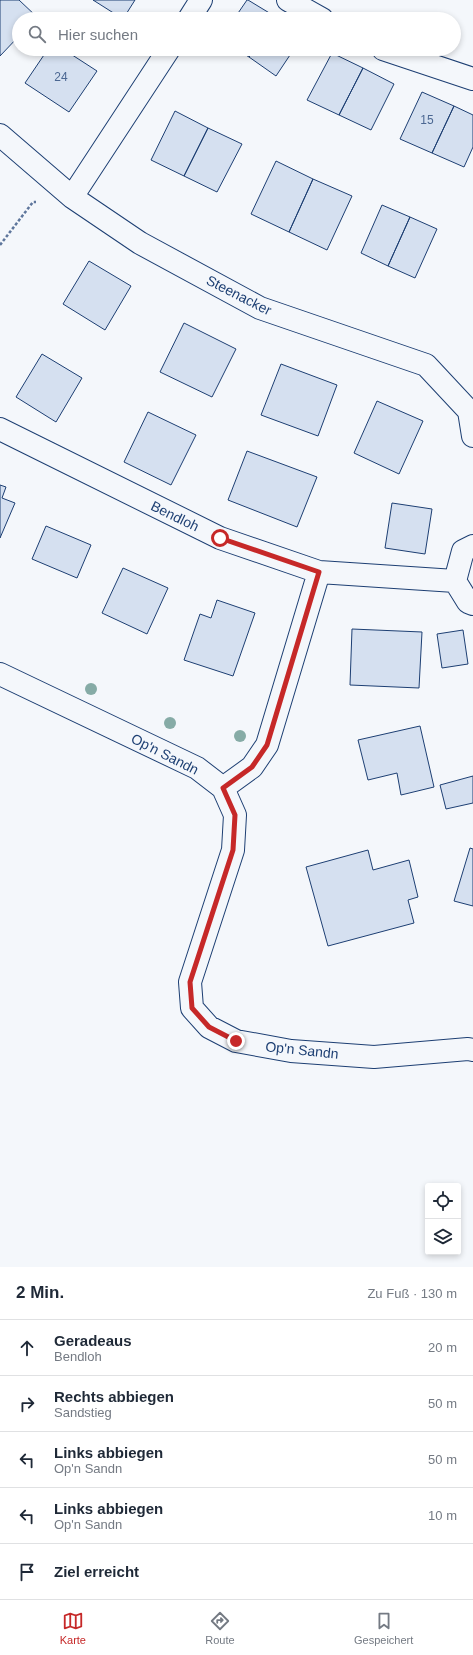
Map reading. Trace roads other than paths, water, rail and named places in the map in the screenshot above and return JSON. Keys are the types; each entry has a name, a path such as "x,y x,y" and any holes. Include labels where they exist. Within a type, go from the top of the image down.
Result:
{"street":[{"path":"193,12 201,0"},
{"path":"288,0 309,12"},
{"path":"72,197 164,56"},
{"path":"404,56 473,79"},
{"name":"Steenacker","path":"0,135 72,197 140,243 260,308 426,365 469,411 473,436"},
{"name":"Bendloh","path":"0,429 220,538 319,572 455,581"},
{"path":"473,546 463,551 455,581 468,602 473,604"},
{"path":"223,788 252,767 267,745 319,572"},
{"name":"Op'n Sandn","path":"0,674 197,768 223,788 235,815 233,850 190,982 192,1008 209,1027 236,1041 291,1051 374,1057 468,1049 473,1050"}]}
